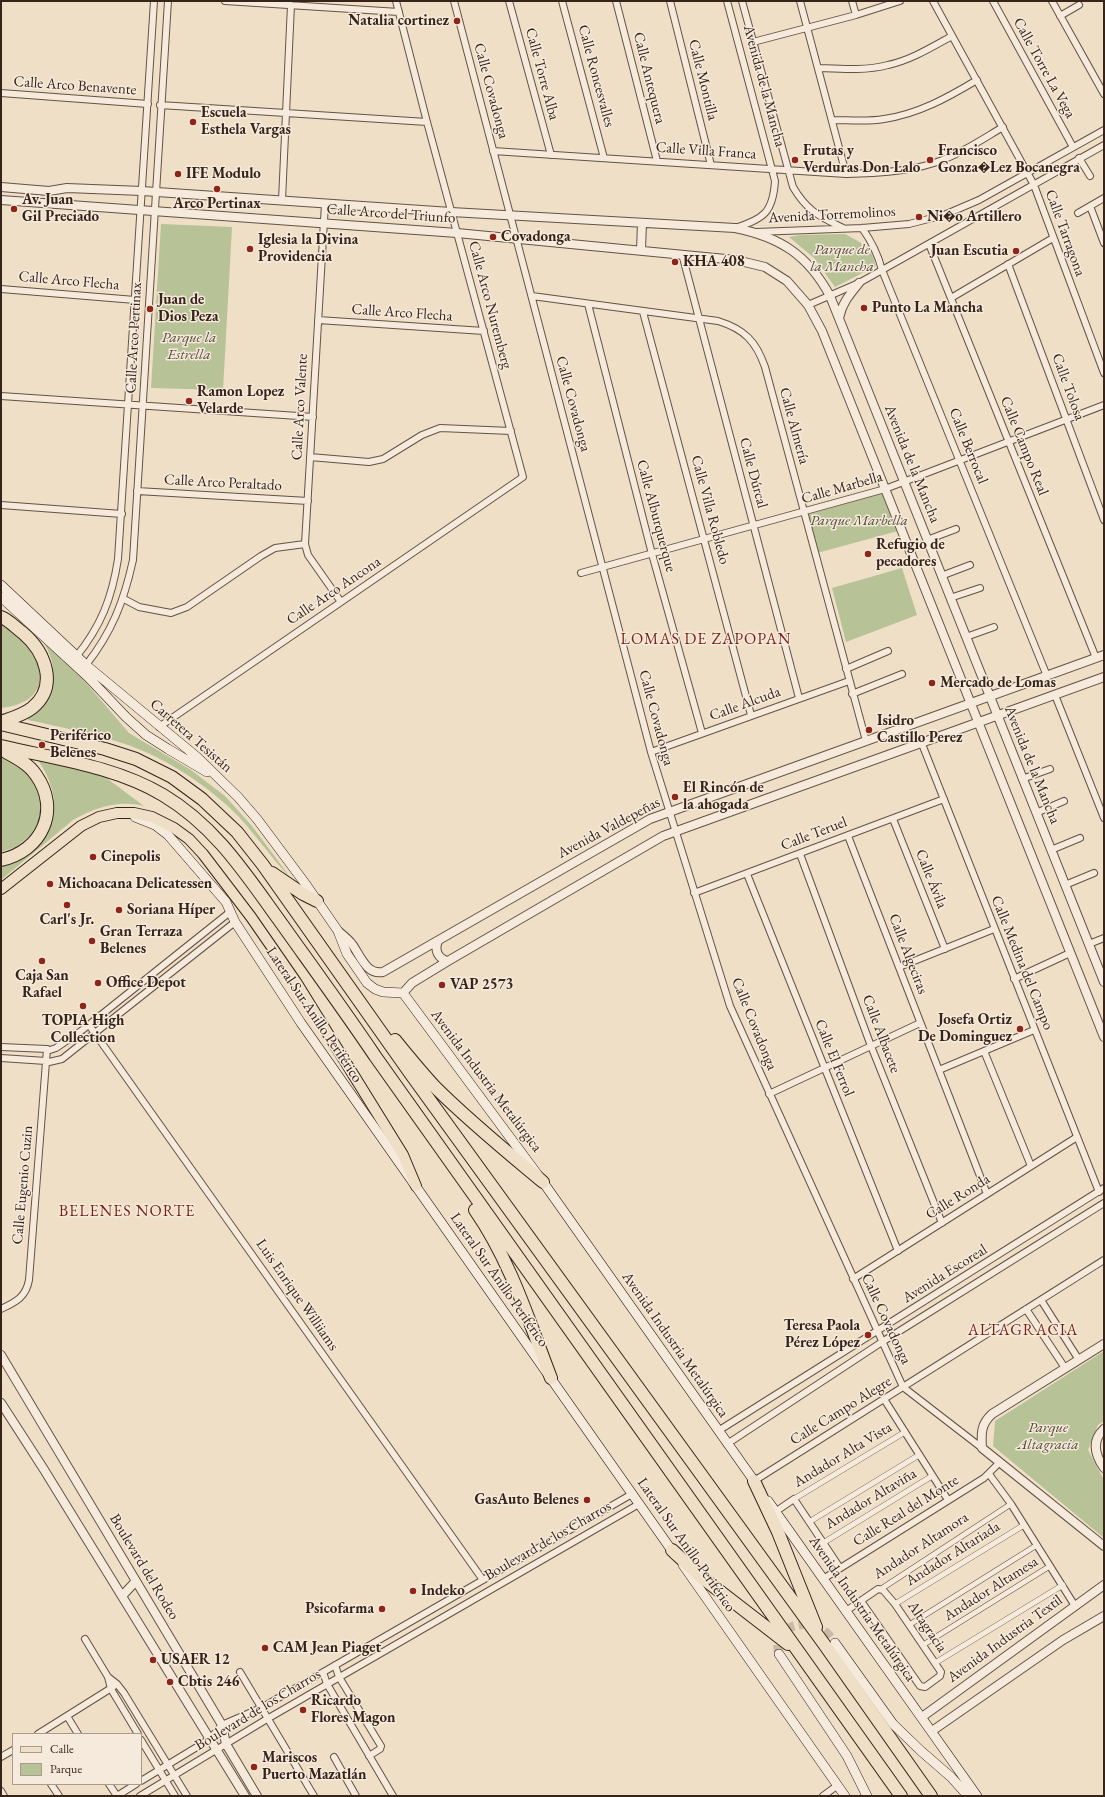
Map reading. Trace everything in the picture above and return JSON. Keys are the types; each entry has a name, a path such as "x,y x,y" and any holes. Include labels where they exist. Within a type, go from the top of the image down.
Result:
{"highway":[{"path":"1,617 15,626 35,645 45,664 47,673 46,686 38,702 26,712 1,723"},
{"path":"1,723 105,749 136,759 172,777 202,799 237,832 263,865 357,999 829,1644 931,1796"},
{"path":"1,748 23,762 36,774 44,790 48,810 44,826 37,840 14,858 1,860"},
{"path":"1,748 103,770 133,780 162,795 193,815 241,866 322,978 375,1056 901,1796"},
{"path":"263,865 287,883 316,901"},
{"path":"357,999 373,1015 423,1074 448,1099 488,1136 543,1182"},
{"path":"375,1056 492,1238 509,1272 551,1378"},
{"path":"754,1481 829,1644"},
{"path":"672,1550 700,1576 800,1653"}],"main road":[{"name":"Carretera Tesistán","path":"1,585 86,666 197,757 219,778 257,819 338,931"},
{"path":"1,597 88,677 126,717 146,735 168,750 219,778"},
{"path":"1,889 90,820 108,815 134,813 160,820 181,833 203,854 251,917 296,982 403,1155 416,1186"},
{"name":"Lateral Sur Anillo Periférico","path":"108,815 133,816 148,822 161,830 177,845 226,902 235,922 301,1023 846,1796"},
{"path":"338,931 347,954 371,987 383,992 403,993"},
{"name":"Avenida Industria Metalúrgica","path":"403,993 543,1182 977,1796"},
{"path":"829,1644 893,1724 911,1743 951,1777 968,1796"},
{"path":"778,1654 847,1756 867,1796"}],"street":[{"name":"Calle Arco Pertinax","path":"76,657 92,635 104,614 110,598 118,559 154,1"},
{"name":"Calle Arco Pertinax","path":"86,666 103,643 116,620 124,599 133,560 160,105 168,1"},
{"path":"225,1 399,12"},
{"name":"Calle Arco Nuremberg","path":"396,1 451,212 523,477"},
{"name":"Calle Covadonga","path":"454,1 651,752 730,1006 903,1387 982,1448"},
{"name":"Calle Torre Alba","path":"509,1 551,155"},
{"name":"Calle Roncesvalles","path":"562,1 604,158"},
{"name":"Calle Antequera","path":"616,1 657,161"},
{"name":"Calle Montilla","path":"670,1 711,164"},
{"name":"Avenida de la Mancha","path":"727,1 775,181 774,199 766,212 756,220 735,228"},
{"name":"Avenida de la Mancha","path":"742,1 793,187 807,208 844,229"},
{"path":"800,1 846,174"},
{"path":"852,1 856,15"},
{"path":"753,42 856,15 900,1"},
{"name":"Calle Tarragona","path":"933,1 1034,185 1052,238 1104,373"},
{"name":"Calle Torre La Vega","path":"992,1 1073,147"},
{"path":"1052,1 1104,94"},
{"path":"282,200 291,5"},
{"path":"1060,16 1079,5"},
{"path":"818,68 851,69 888,65 921,53 952,36"},
{"path":"832,120 883,119 904,116 949,97 977,80"},
{"name":"Calle Arco Benavente","path":"1,93 148,104"},
{"path":"160,105 427,122"},
{"name":"Calle Villa Franca","path":"493,151 711,164 846,174 879,173 934,163 956,153 1003,127"},
{"name":"Avenida Torremolinos","path":"756,232 844,229 909,224 944,216 979,200 1104,130"},
{"path":"1104,144 859,283 808,305 822,331 1104,1037"},
{"path":"1079,158 1090,176"},
{"name":"Calle Arco del Triunfo","path":"1,187 49,190 67,188 142,191 451,212 735,228 756,232"},
{"path":"1078,214 1104,198"},
{"name":"Calle Arco del Triunfo","path":"1,200 457,233 682,254 751,263 776,273 787,280 808,305"},
{"name":"Calle Arco Valente","path":"325,204 305,544 308,555 340,602"},
{"path":"1090,206 1104,243"},
{"path":"641,250 642,223"},
{"name":"Calle Berrocal","path":"862,228 871,240 878,254 882,270 1047,676"},
{"name":"Avenida de la Mancha","path":"756,232 774,240 801,257 816,273 830,296 1104,982"},
{"path":"951,298 1052,238"},
{"name":"Calle Campo Real","path":"929,244 1096,658"},
{"name":"Calle Dúrcal","path":"682,254 799,698"},
{"name":"Calle Tolosa","path":"1008,264 1104,520"},
{"path":"839,318 846,299 859,283"},
{"name":"Calle Arco Flecha","path":"1,289 135,300"},
{"name":"Calle Almería","path":"532,296 718,321 731,325 742,331 760,352 866,741"},
{"name":"Calle Alburquerque","path":"588,304 652,554 702,733"},
{"name":"Calle Villa Robledo","path":"643,312 751,716"},
{"name":"Calle Arco Flecha","path":"318,320 484,331"},
{"path":"1,396 313,417"},
{"name":"Calle Marbella","path":"581,573 804,513 904,483 1104,405"},
{"path":"310,457 370,462 383,459 422,435 440,428 511,431"},
{"name":"Calle Arco Ancona","path":"159,726 523,477"},
{"name":"Calle Arco Peraltado","path":"137,491 308,501"},
{"path":"1,505 122,514"},
{"path":"927,540 956,529"},
{"path":"124,599 139,607 171,613 187,607 256,559 275,548 305,544"},
{"path":"941,576 970,565"},
{"path":"950,598 980,588"},
{"path":"966,637 994,627"},
{"path":"846,669 888,651"},
{"name":"Avenida Valdepeñas","path":"338,931 353,945 370,970 377,972 386,971 631,829 669,811 971,704 1104,655"},
{"path":"852,694 902,674"},
{"path":"403,993 412,983 448,961 650,843 676,832 1104,678"},
{"name":"Calle Alcuda","path":"651,752 849,680"},
{"path":"1055,695 1104,818"},
{"name":"Calle Medina del Campo","path":"922,744 1034,1030 1077,1137 1101,1190"},
{"path":"1022,779 1050,769"},
{"name":"Calle Teruel","path":"694,893 944,800"},
{"path":"1036,813 1064,801"},
{"name":"Calle Ávila","path":"893,819 945,949"},
{"name":"Calle Algeciras","path":"848,836 987,1194"},
{"path":"1051,850 1080,838"},
{"name":"Calle Albacete","path":"800,854 871,1046 942,1223"},
{"path":"1065,885 1094,873"},
{"name":"Calle El Ferrol","path":"747,874 898,1251"},
{"path":"1,1047 47,1049 47,1051 56,1048 89,1025 230,912"},
{"path":"1,1058 49,1062 62,1058 95,1034 235,922"},
{"path":"899,967 994,930"},
{"path":"1089,944 1104,938"},
{"path":"438,941 436,947 437,954 442,959 448,961"},
{"path":"1014,979 1070,953"},
{"path":"164,964 171,973"},
{"path":"769,1094 920,1023"},
{"name":"Luis Enrique Williiams","path":"89,1025 483,1580"},
{"path":"939,1070 1034,1030"},
{"name":"Calle Eugenio Cuzin","path":"1,1309 18,1300 24,1294 29,1280 47,1049"},
{"path":"984,1051 1031,1166"},
{"name":"Calle Ronda","path":"853,1279 1077,1137"},
{"name":"Avenida Escoreal","path":"718,1431 878,1332 1101,1190"},
{"name":"Avenida Escoreal","path":"727,1444 882,1342 1104,1203"},
{"name":"Calle Campo Alegre","path":"754,1481 1104,1260"},
{"path":"1041,1300 1079,1360"},
{"path":"1026,1310 1065,1368"},
{"path":"1104,1344 992,1414 982,1425 982,1448 1104,1546"},
{"name":"Boulevard del Rodeo","path":"1,1356 222,1726 226,1744 257,1796"},
{"path":"884,1399 948,1500"},
{"path":"1,1403 43,1468 245,1796"},
{"path":"1104,1429 1099,1434 1095,1445 1098,1459 1104,1468"},
{"name":"Andador Alta Vista","path":"794,1499 905,1432"},
{"path":"809,1522 919,1455"},
{"name":"Calle Real del Monte","path":"823,1579 989,1474 1000,1462"},
{"path":"989,1474 1011,1504 1076,1606"},
{"name":"Andador Altaviña","path":"823,1542 932,1476"},
{"name":"Boulevard de los Charros","path":"142,1780 210,1739 222,1726 261,1708 632,1494"},
{"path":"775,1512 794,1499 840,1568"},
{"name":"Boulevard de los Charros","path":"140,1796 267,1718 639,1504"},
{"name":"Andador Altamora","path":"846,1611 1011,1504"},
{"name":"Andador Altariada","path":"895,1604 1024,1525"},
{"path":"909,1625 1037,1545"},
{"name":"Andador Altamesa","path":"923,1645 1050,1566"},
{"path":"122,1596 136,1581"},
{"path":"935,1663 1062,1585"},
{"name":"Avenida Industria Textil","path":"922,1717 1104,1585"},
{"name":"Altagracia","path":"861,1601 922,1688 942,1674 895,1604 881,1589"},
{"path":"932,1731 1064,1640 1104,1616"},
{"path":"85,1639 108,1677 111,1689 137,1733"},
{"path":"335,1665 339,1677 381,1746 380,1749 369,1756"},
{"path":"240,1672 314,1796"},
{"path":"323,1672 326,1684 393,1796"},
{"path":"108,1677 117,1684 187,1796"},
{"path":"40,1733 117,1684"},
{"path":"67,1716 77,1733"},
{"path":"142,1742 175,1796"},
{"path":"1,1757 12,1751"},
{"path":"334,1757 356,1796"},
{"path":"52,1785 59,1796"},
{"path":"110,1785 117,1796 134,1785"},
{"path":"823,1796 838,1785"},
{"path":"1,1791 4,1796"}],"green space":[{"name":"Parque la Estrella","path":"161,224 232,227 223,390 151,388"},
{"name":"Parque de la Mancha","path":"845,234 861,243 869,250 876,266 835,287 814,258 789,237 801,235"},
{"name":"Parque Marbella","path":"883,493 898,531 817,553 806,515"},
{"path":"902,568 917,615 846,642 832,588"},
{"path":"1,621 8,625 38,656 40,664 40,680 35,693 30,698 16,705 1,708"},
{"path":"44,643 81,677 129,733 191,770 225,796 252,826 290,877 231,809 194,779 180,770 137,748 111,739 28,720 27,717 46,690 52,674 50,655"},
{"path":"1,756 29,770 42,796 42,814 33,833 16,847 1,852"},
{"path":"37,759 92,771 105,777 144,806 135,804 117,804 99,808 82,815 73,820 1,880 1,864 37,846 45,837 52,822 54,812 53,794 47,776"},
{"name":"Parque Altagracia","path":"1104,1351 1104,1421 1098,1425 1088,1450 1104,1480 1104,1538 993,1446 995,1421"}],"tunnel":[{"path":"779,1654 779,1638 783,1632 797,1625 812,1625 820,1628 828,1634 835,1643"}],"place":[{"name":"Natalia cortinez","path":"457,21"},
{"name":"Escuela Esthela Vargas","path":"193,122"},
{"name":"Frutas y Verduras Don Lalo","path":"795,160"},
{"name":"Francisco Gonza�Lez Bocanegra","path":"930,160"},
{"name":"IFE Modulo","path":"178,174"},
{"name":"Arco Pertinax","path":"217,189"},
{"name":"Av. Juan Gil Preciado","path":"14,209"},
{"name":"Ni�o Artillero","path":"919,217"},
{"name":"Covadonga","path":"493,237"},
{"name":"Iglesia la Divina Providencia","path":"250,249"},
{"name":"Juan Escutia","path":"1016,251"},
{"name":"KHA 408","path":"675,262"},
{"name":"Punto La Mancha","path":"864,308"},
{"name":"Juan de Dios Peza","path":"150,309"},
{"name":"Ramon Lopez Velarde","path":"189,401"},
{"name":"Refugio de pecadores","path":"868,554"},
{"name":"Mercado de Lomas","path":"932,683"},
{"name":"Isidro Castillo Perez","path":"869,730"},
{"name":"Periférico Belenes","path":"42,745"},
{"name":"El Rincón de la ahogada","path":"675,797"},
{"name":"Cinepolis","path":"93,857"},
{"name":"Michoacana Delicatessen","path":"50,884"},
{"name":"Carl's Jr.","path":"67,905"},
{"name":"Soriana Híper","path":"119,910"},
{"name":"Gran Terraza Belenes","path":"92,941"},
{"name":"Caja San Rafael","path":"42,961"},
{"name":"Office Depot","path":"98,983"},
{"name":"VAP 2573","path":"442,985"},
{"name":"TOPIA High Collection","path":"83,1006"},
{"name":"Josefa Ortiz De Dominguez","path":"1020,1029"},
{"name":"Teresa Paola Pérez López","path":"868,1335"},
{"name":"GasAuto Belenes","path":"587,1500"},
{"name":"Indeko","path":"413,1591"},
{"name":"Psicofarma","path":"382,1609"},
{"name":"CAM Jean Piaget","path":"265,1648"},
{"name":"USAER 12","path":"153,1660"},
{"name":"Cbtis 246","path":"170,1682"},
{"name":"Ricardo Flores Magon","path":"303,1710"},
{"name":"Mariscos Puerto Mazatlán","path":"254,1767"}],"district":[{"name":"LOMAS DE ZAPOPAN","path":"706,640"},
{"name":"BELENES NORTE","path":"127,1212"},
{"name":"ALTAGRACIA","path":"1023,1331"}]}
